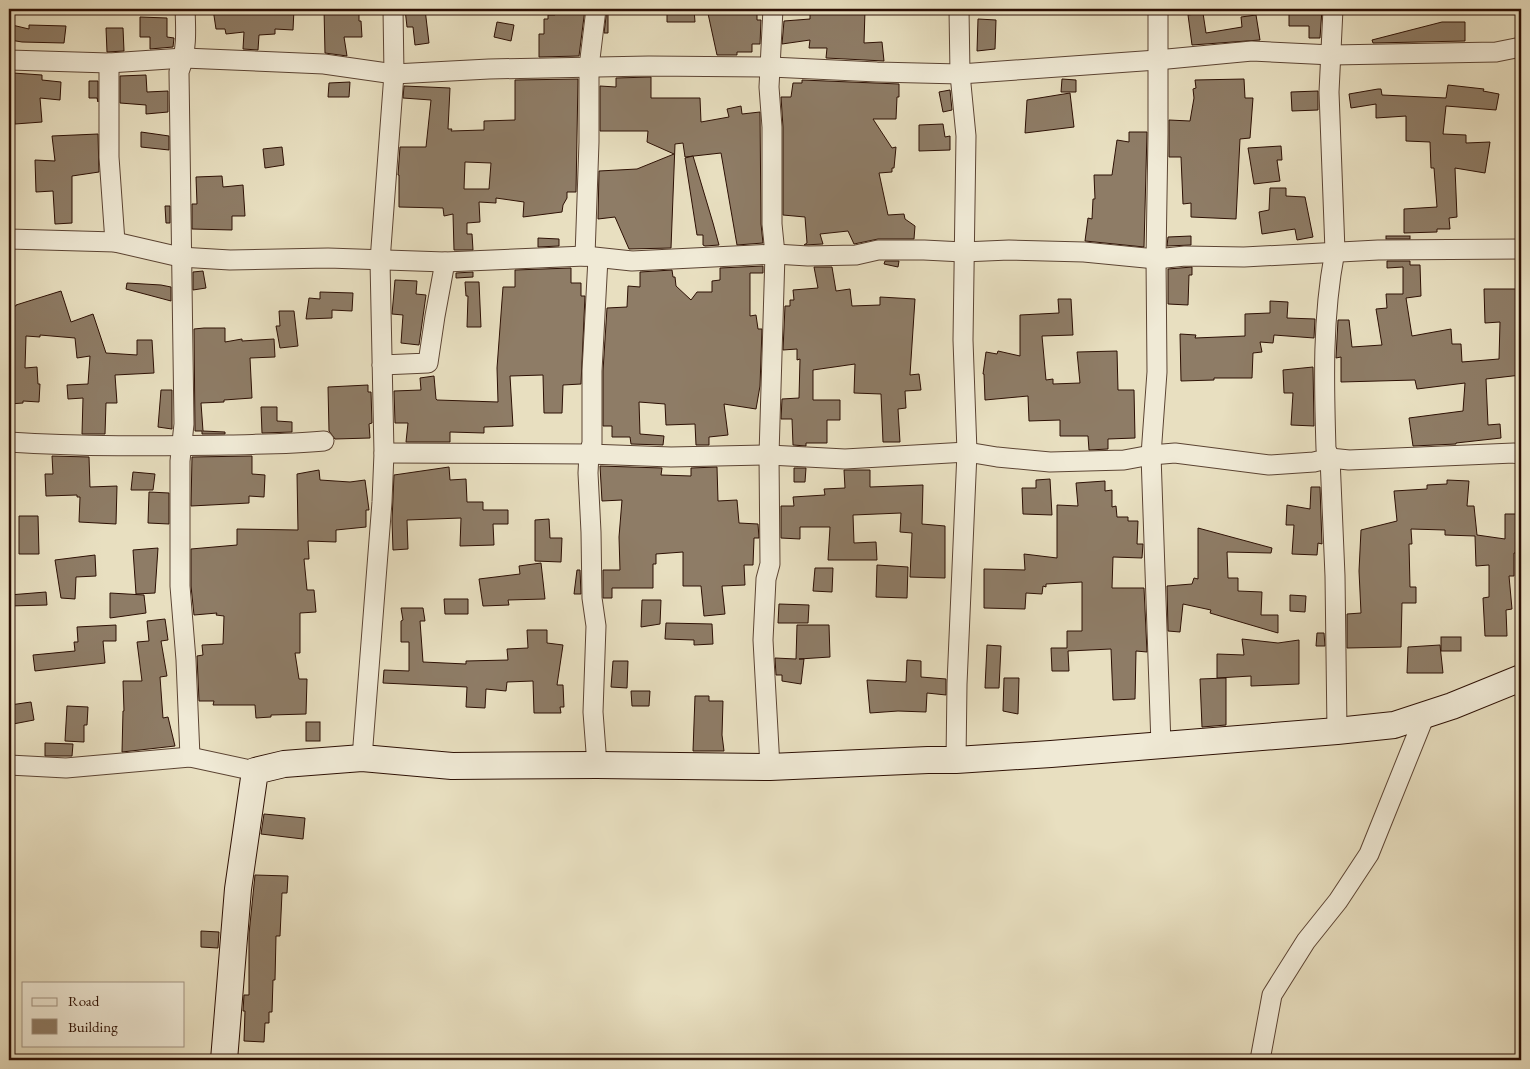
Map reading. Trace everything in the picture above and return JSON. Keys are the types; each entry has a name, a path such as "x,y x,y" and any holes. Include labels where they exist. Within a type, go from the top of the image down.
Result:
{"street":[{"path":"185,9 184,58 178,72 184,424 181,446 180,586 186,660 190,757"},
{"path":"362,758 384,454 380,261 394,74 393,9"},
{"path":"596,9 589,67 592,443 589,454 588,473 592,598 596,626 593,712 597,765"},
{"path":"770,767 763,640 766,580 770,564 769,456 775,254 772,224 772,127 769,88 773,9"},
{"path":"956,760 957,684 967,452 964,380 963,252 966,136 960,74 959,9"},
{"path":"1158,9 1156,259 1158,372 1151,455 1160,745"},
{"path":"1333,9 1329,92 1335,251 1330,276 1325,335 1326,449 1330,458 1336,576 1337,731"},
{"path":"9,60 109,63 184,58 324,64 394,74 589,67 771,67 960,74 1252,52 1332,55 1496,52 1521,47"},
{"path":"109,63 109,157 115,242"},
{"path":"9,239 115,242 180,257 230,260 328,258 445,262 592,257 632,261 775,254 808,256 856,255 878,250 1084,252 1156,259 1186,256 1244,257 1335,251 1521,249"},
{"path":"382,366 428,363 445,262"},
{"path":"9,442 64,446 181,446 291,444 324,441"},
{"path":"384,454 589,454 671,458 769,456 845,459 967,452 998,458 1050,462 1124,460 1175,453 1269,465 1314,462 1330,458 1349,460 1495,454 1521,455"},
{"path":"9,765 66,768 190,757 255,771 284,764 362,758 452,766 770,767 956,760 1394,725 1521,678"},
{"path":"1260,1060 1272,995 1306,941 1338,901 1369,854 1425,715"},
{"path":"224,1060 238,890 255,771"}],"building":[{"path":"213,9 294,9 293,30 275,29 275,34 259,35 258,50 243,49 244,32 226,34 225,29 216,29"},
{"path":"324,9 359,9 362,37 344,37 347,56 325,53"},
{"path":"405,9 425,9 429,43 415,45 413,27 407,27"},
{"path":"555,9 585,9 579,56 539,57 539,34 544,34 544,19 548,19 548,15 555,15"},
{"path":"607,9 608,33 604,33"},
{"path":"667,9 694,9 695,22 667,22"},
{"path":"707,9 757,9 757,20 761,20 760,44 752,44 752,52 737,52 737,55 717,55"},
{"path":"810,9 865,10 864,43 882,42 884,61 826,58 827,48 809,48 810,40 782,44 784,21 810,19"},
{"path":"1289,9 1322,9 1320,38 1309,38 1309,26 1289,26"},
{"path":"1203,13 1206,33 1242,27 1241,17 1256,15 1260,40 1192,45 1188,15"},
{"path":"140,17 167,18 167,37 174,38 173,47 150,49 150,37 140,37"},
{"path":"978,19 996,20 995,49 977,51"},
{"path":"497,22 514,25 511,41 494,37"},
{"path":"1442,22 1465,22 1465,41 1373,43 1372,40"},
{"path":"12,25 29,29 29,25 66,26 64,43 10,40"},
{"path":"106,28 123,28 124,51 107,52"},
{"path":"13,73 42,75 42,80 61,82 60,100 40,98 42,122 15,124 12,94"},
{"path":"146,75 147,92 168,91 168,112 146,114 146,105 120,103 120,76"},
{"path":"651,77 651,98 700,98 701,122 729,117 727,109 741,106 742,114 760,112 761,224 763,243 737,245 721,153 685,157 683,143 675,144 671,248 629,249 615,217 598,219 599,171 637,169 674,154 647,142 648,131 600,131 600,86 616,87 616,78"},
{"path":"578,79 576,192 567,192 562,212 523,217 524,202 496,198 496,203 479,202 480,222 467,223 467,234 472,234 473,250 454,250 453,214 444,216 443,208 399,207 398,175 400,147 426,147 431,100 403,98 404,86 450,88 448,129 452,129 451,131 484,130 484,121 515,120 515,80","holes":["465,162 491,163 489,189 464,189"]},
{"path":"1062,79 1076,80 1076,92 1061,92"},
{"path":"1244,79 1245,98 1253,98 1250,138 1240,139 1236,219 1191,217 1191,203 1183,204 1181,157 1169,157 1169,120 1190,121 1194,98 1193,89 1196,88 1195,80"},
{"path":"802,80 899,84 896,119 873,119 892,148 896,147 892,172 879,173 888,215 904,214 905,219 915,226 914,239 878,239 854,244 848,231 820,234 823,244 804,245 807,243 805,217 783,215 781,97 791,97 793,83 802,83"},
{"path":"89,81 98,81 98,102 97,98 89,98"},
{"path":"350,82 349,97 328,97 329,83"},
{"path":"1448,85 1484,89 1483,91 1499,94 1496,110 1446,106 1443,134 1466,135 1466,143 1490,142 1485,173 1455,168 1457,217 1449,218 1450,229 1437,229 1437,232 1404,233 1404,209 1437,207 1434,168 1431,168 1430,142 1406,141 1406,116 1376,118 1376,104 1351,108 1349,94 1381,89 1382,95 1446,98"},
{"path":"950,90 952,110 943,112 939,92"},
{"path":"1318,91 1318,110 1292,111 1291,92"},
{"path":"1070,93 1074,127 1025,133 1027,100"},
{"path":"943,124 945,137 950,136 950,150 919,151 919,125"},
{"path":"141,132 169,136 169,150 141,147"},
{"path":"1129,132 1147,132 1144,247 1085,241 1088,218 1092,219 1093,199 1095,199 1094,175 1112,175 1117,140 1129,142"},
{"path":"98,134 99,172 72,176 72,223 55,224 53,191 36,192 35,160 55,161 52,136"},
{"path":"1281,146 1282,160 1277,160 1280,181 1254,184 1248,148"},
{"path":"282,147 284,165 265,168 263,149"},
{"path":"693,156 719,245 705,246 703,245 703,235 697,235 685,158"},
{"path":"222,176 223,187 243,185 245,216 232,216 232,230 192,229 192,204 197,204 196,177"},
{"path":"1270,188 1286,188 1286,196 1305,197 1313,237 1297,240 1295,229 1262,234 1259,212 1269,210"},
{"path":"165,206 170,206 170,223 166,223"},
{"path":"1191,236 1191,245 1167,246 1168,237"},
{"path":"1386,236 1410,236 1410,239 1386,239"},
{"path":"538,238 559,239 559,246 538,247"},
{"path":"885,261 899,261 898,267 884,264"},
{"path":"1387,261 1410,261 1410,265 1420,265 1421,296 1406,298 1412,336 1451,329 1452,344 1461,344 1462,362 1499,359 1500,322 1485,323 1484,289 1517,289 1517,308 1521,308 1521,375 1486,379 1488,425 1500,424 1501,438 1456,444 1413,446 1409,418 1463,411 1465,383 1417,389 1415,380 1341,382 1341,357 1336,358 1338,320 1349,320 1352,347 1382,345 1376,309 1387,308 1386,294 1403,294 1403,267 1387,268"},
{"path":"763,266 763,273 750,273 750,316 756,315 758,329 762,329 760,386 756,409 724,404 728,435 709,437 709,445 696,445 695,424 666,425 665,404 639,402 640,434 664,436 663,445 631,444 630,437 612,437 612,426 603,426 603,371 607,308 627,307 628,286 640,287 640,272 672,270 676,286 691,300 697,292 712,292 712,281 720,280 720,268"},
{"path":"814,267 832,267 836,291 850,289 852,306 880,305 880,297 915,299 910,375 919,374 921,390 905,391 906,408 898,409 900,442 883,442 881,394 854,393 855,364 813,370 813,400 840,400 840,420 827,420 827,443 806,443 806,446 793,445 792,419 781,419 782,399 799,398 800,359 797,360 797,349 783,350 785,306 790,306 790,300 794,300 793,290 818,288"},
{"path":"1192,267 1192,275 1189,275 1188,305 1168,304 1168,269"},
{"path":"571,268 571,283 581,283 581,296 585,296 581,384 563,385 562,413 544,413 543,375 510,376 513,426 484,427 484,433 450,432 450,442 406,442 408,423 395,423 394,391 421,390 420,378 434,376 437,400 498,402 497,368 503,287 515,287 515,270"},
{"path":"203,271 206,288 193,290 193,272"},
{"path":"473,272 473,277 456,278 456,273"},
{"path":"395,280 417,281 416,294 426,295 419,345 401,343 403,315 392,314"},
{"path":"465,282 479,282 481,327 467,327 468,296 466,296"},
{"path":"127,283 171,287 171,301 126,289"},
{"path":"61,291 71,322 93,314 106,353 137,355 137,340 152,340 154,373 115,375 117,403 106,403 105,434 82,434 83,398 68,399 67,385 88,384 90,356 77,358 75,338 40,335 40,337 26,336 25,368 37,367 38,384 40,384 39,402 23,401 23,403 9,404 9,306 16,306"},
{"path":"320,292 353,293 352,311 332,310 332,318 306,319 309,298 320,299"},
{"path":"1058,299 1071,299 1073,335 1042,336 1046,380 1053,379 1053,384 1080,383 1077,352 1117,351 1118,390 1134,390 1135,438 1108,439 1108,449 1089,450 1088,436 1060,436 1060,420 1029,421 1028,396 985,400 983,374 986,352 997,354 998,351 1020,356 1020,315 1059,313"},
{"path":"1270,301 1288,302 1287,318 1315,319 1314,338 1274,335 1273,343 1260,342 1262,352 1253,353 1252,378 1214,378 1214,380 1181,381 1180,334 1196,335 1195,338 1245,336 1245,314 1270,313"},
{"path":"279,311 294,311 298,346 280,348 276,326 280,326"},
{"path":"225,328 225,342 242,339 242,341 274,339 275,357 250,358 252,398 201,403 203,431 225,432 225,434 202,434 202,431 195,431 194,329"},
{"path":"1313,367 1314,426 1291,425 1293,393 1284,393 1283,370"},
{"path":"368,385 368,392 371,392 372,423 369,424 370,438 335,439 329,431 328,387"},
{"path":"161,390 172,390 172,429 158,427"},
{"path":"261,407 277,407 277,421 292,422 292,432 262,433"},
{"path":"52,456 89,457 90,487 117,486 116,524 79,522 80,497 77,497 77,495 46,496 45,474 53,474"},
{"path":"252,456 252,474 265,475 264,497 249,496 249,503 191,506 192,457"},
{"path":"600,466 662,468 661,475 691,476 691,468 717,467 718,501 737,500 739,523 758,524 759,538 754,538 753,565 744,565 745,585 722,586 725,614 704,616 701,586 683,586 683,552 656,554 656,564 653,564 653,588 612,588 612,598 603,598 603,570 620,570 619,537 622,500 602,501"},
{"path":"449,467 450,480 466,479 467,502 483,502 483,510 508,510 508,524 493,524 494,545 460,546 461,518 407,520 408,549 393,550 394,475"},
{"path":"794,468 806,468 805,482 794,482"},
{"path":"319,470 320,480 350,482 365,480 369,510 366,510 366,527 336,530 336,542 308,541 309,559 304,559 307,590 314,590 316,612 300,613 300,653 295,653 299,679 307,679 306,714 271,715 271,717 256,718 255,705 213,705 214,701 199,701 197,656 203,655 202,645 223,644 224,616 216,615 217,613 194,615 191,586 191,549 237,545 237,529 298,530 297,474"},
{"path":"844,470 870,470 870,487 923,485 922,524 945,526 945,578 910,577 912,533 900,532 901,513 853,515 854,543 876,542 877,560 828,560 830,527 800,527 800,539 781,538 781,506 794,506 793,497 825,495 824,489 845,488"},
{"path":"133,472 155,474 153,490 131,490"},
{"path":"1050,479 1052,515 1023,514 1022,488 1036,488 1036,480"},
{"path":"1447,480 1469,481 1467,506 1474,506 1477,535 1505,539 1505,514 1521,514 1521,553 1514,553 1514,576 1509,576 1512,609 1506,610 1507,636 1485,636 1483,598 1489,597 1489,565 1476,566 1475,536 1445,535 1445,530 1411,529 1412,544 1409,544 1410,587 1416,587 1416,603 1402,603 1401,647 1347,648 1347,614 1361,613 1359,571 1361,530 1397,521 1394,491 1427,489 1427,485 1447,484"},
{"path":"1105,481 1105,491 1112,490 1112,507 1116,506 1117,517 1128,517 1128,521 1138,521 1137,544 1143,544 1142,558 1113,557 1112,588 1144,588 1147,652 1136,651 1135,699 1113,700 1111,649 1068,651 1069,671 1052,671 1051,648 1067,648 1067,631 1082,631 1082,582 1046,584 1046,587 1043,586 1042,594 1026,593 1025,609 984,608 984,569 1025,570 1024,554 1057,558 1057,505 1078,506 1076,483"},
{"path":"1311,487 1320,487 1322,544 1318,543 1317,555 1292,554 1294,525 1286,525 1287,505 1310,509"},
{"path":"149,492 169,493 169,524 148,523"},
{"path":"19,516 38,516 39,554 19,554"},
{"path":"549,519 550,538 562,538 561,562 535,561 535,520"},
{"path":"1198,528 1272,548 1271,553 1227,552 1228,578 1238,578 1238,591 1262,592 1261,615 1278,615 1278,633 1210,613 1211,610 1183,604 1180,632 1168,631 1167,586 1192,584 1194,578 1198,579"},
{"path":"158,548 155,593 136,594 133,550"},
{"path":"95,555 96,576 76,577 75,599 61,598 55,560"},
{"path":"541,563 545,599 508,600 509,605 483,606 479,579 520,574 519,566"},
{"path":"877,565 908,567 907,598 876,597"},
{"path":"815,568 833,568 832,592 813,591"},
{"path":"577,570 580,570 581,594 574,594"},
{"path":"46,592 47,605 9,606 9,595"},
{"path":"110,593 144,595 146,613 110,618"},
{"path":"1290,595 1306,596 1305,612 1290,611"},
{"path":"444,599 468,599 468,614 445,614"},
{"path":"642,600 661,600 660,624 641,627"},
{"path":"779,604 809,605 808,623 778,623"},
{"path":"401,608 423,608 425,621 420,621 423,662 466,664 466,661 508,660 507,649 528,648 527,630 547,630 547,643 563,645 557,685 563,685 564,707 560,707 561,713 534,713 533,681 507,682 506,691 486,689 485,708 466,707 467,687 383,683 384,670 409,671 409,642 401,642 401,621 403,620"},
{"path":"165,619 168,640 161,641 167,676 160,677 163,718 168,717 175,746 122,752 123,681 142,681 137,642 149,641 147,621"},
{"path":"666,623 712,624 713,644 694,645 694,640 665,639"},
{"path":"116,625 116,641 103,641 105,663 35,671 33,655 75,651 74,642 78,642 77,627"},
{"path":"797,625 829,625 830,657 799,659 804,659 801,684 782,681 782,675 776,675 775,658 796,659"},
{"path":"1317,633 1324,633 1325,646 1316,646"},
{"path":"1441,637 1461,637 1461,651 1441,651"},
{"path":"1242,639 1278,643 1299,640 1299,684 1251,686 1251,676 1217,678 1217,654 1244,655"},
{"path":"987,645 1001,646 999,688 985,688"},
{"path":"1440,645 1443,673 1407,673 1408,647"},
{"path":"907,660 921,661 921,677 946,679 946,695 927,693 926,712 870,713 867,680 906,682"},
{"path":"613,661 628,661 627,688 611,687"},
{"path":"1004,678 1019,678 1018,714 1003,711"},
{"path":"1226,678 1226,725 1202,727 1200,679"},
{"path":"631,691 650,691 649,706 632,706"},
{"path":"695,696 709,696 709,701 723,701 722,735 724,751 693,751"},
{"path":"31,702 34,720 13,724 10,705"},
{"path":"67,706 88,707 87,725 84,725 84,742 65,741"},
{"path":"306,722 320,722 320,741 306,741"},
{"path":"45,743 73,744 72,756 45,756"},
{"path":"264,814 305,818 303,839 261,834"},
{"path":"255,875 288,876 287,893 282,893 280,936 276,936 272,1012 269,1012 269,1023 265,1023 264,1042 244,1041 244,995 249,995 249,934"},
{"path":"201,931 219,932 218,948 201,947"}]}
